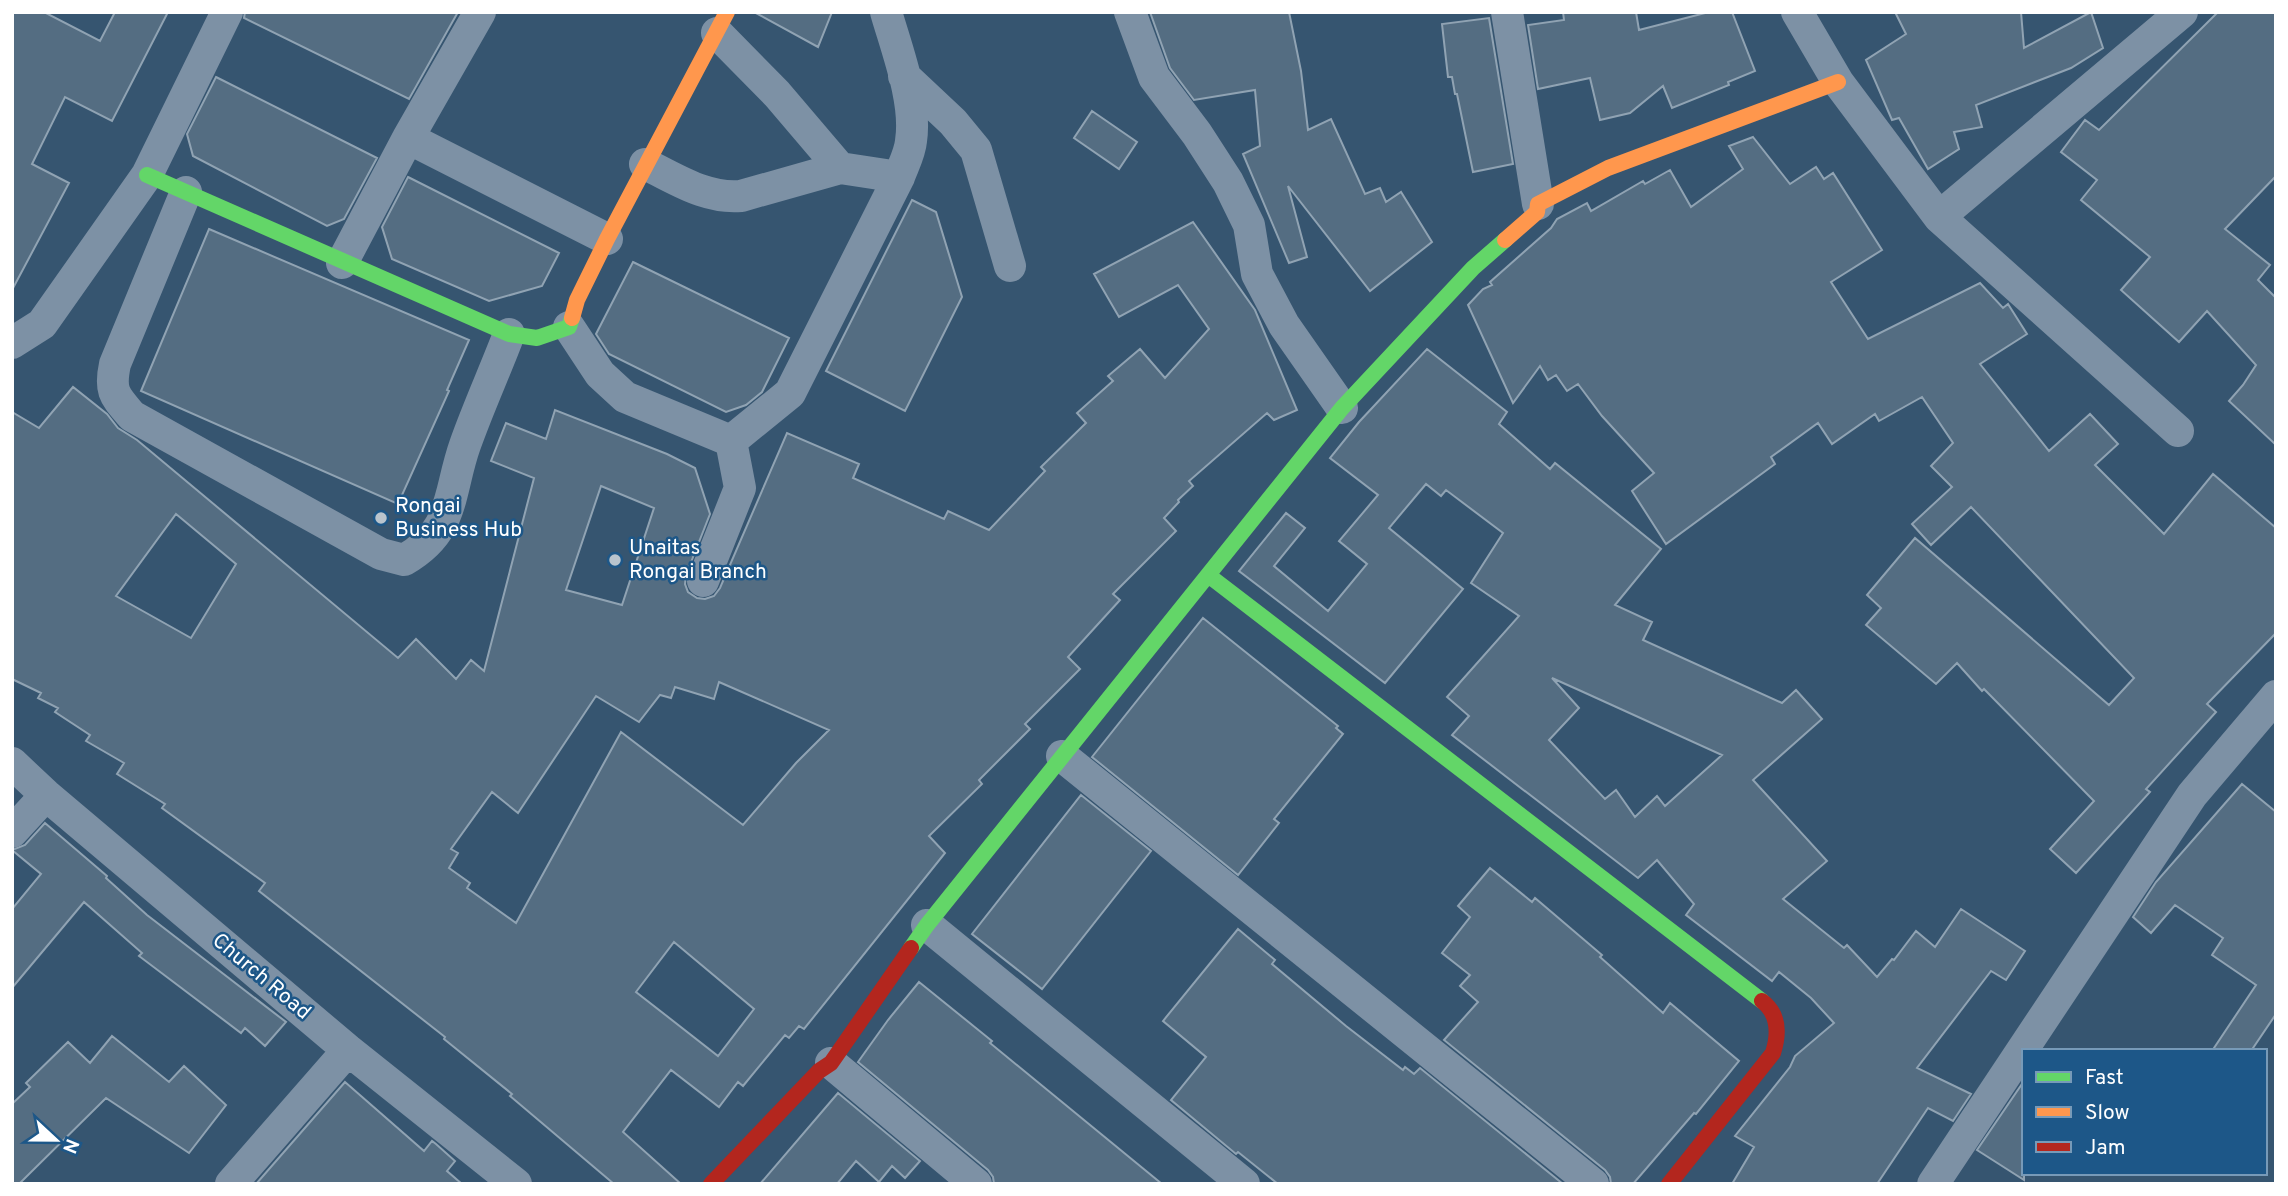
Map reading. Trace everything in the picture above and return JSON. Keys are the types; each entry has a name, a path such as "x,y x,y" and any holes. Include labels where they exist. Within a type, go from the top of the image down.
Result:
{"street":[{"path":"12,343 42,324 147,175 227,12"},
{"path":"342,262 408,138 480,12"},
{"path":"732,441 790,393 899,177 911,141 911,114 904,76 886,12"},
{"path":"1130,12 1154,77 1197,134 1228,182 1249,225 1257,274 1284,326 1342,408"},
{"path":"711,1184 819,1071 831,1063 927,925 1342,408 1472,268 1537,212 1538,204 1507,12"},
{"path":"1797,12 1838,82 1939,217 2178,431"},
{"path":"1939,217 2170,16"},
{"path":"732,441 625,397 600,374 569,327 577,300 645,164 722,23 777,94 840,168"},
{"path":"904,76 953,122 976,150 1010,266"},
{"path":"1538,204 1608,168 1838,82"},
{"path":"408,138 607,239"},
{"path":"645,164 709,195 725,197 741,196 840,168 899,177"},
{"path":"147,175 509,334 537,338 569,327"},
{"path":"186,192 115,365 111,384 115,397 132,416 381,554 404,560 421,551 438,531 450,506 464,446 509,334"},
{"path":"703,581 740,488 732,441"},
{"path":"1208,575 1770,1007 1779,1027 1779,1038 1773,1053 1669,1184"},
{"path":"2023,1049 2192,795 2276,696"},
{"path":"1062,756 1593,1184"},
{"name":"Church Road","path":"12,763 46,795 348,1050 516,1184"},
{"path":"12,832 46,795"},
{"path":"927,925 1244,1184"},
{"path":"231,1184 348,1050"},
{"path":"1933,1184 2022,1050"},
{"path":"831,1063 976,1184"}],"building":[{"path":"12,12 44,12 100,41 115,12 168,12 112,121 65,97 32,164 69,183 12,290"},
{"path":"245,12 458,12 409,99 244,18"},
{"path":"754,12 832,12 818,47"},
{"path":"1150,12 1289,12 1301,71 1308,130 1331,119 1365,194 1380,188 1386,202 1401,192 1432,242 1370,291 1288,186 1307,257 1289,263 1243,154 1260,146 1255,90 1194,100 1170,68"},
{"path":"1563,12 1636,12 1639,30 1709,12 1732,12 1755,71 1728,82 1729,85 1672,108 1663,86 1630,113 1600,120 1590,78 1538,89 1528,25 1564,20"},
{"path":"1895,12 2021,12 2024,48 2091,12 2103,48 2071,68 1976,105 1982,127 1954,132 1959,149 1928,169 1899,118 1892,120 1866,60 1906,34"},
{"path":"2218,12 2276,12 2276,176 2225,229 2270,265 2258,280 2276,298 2276,445 2229,401 2256,365 2207,311 2179,342 2121,290 2150,257 2081,200 2097,180 2061,152 2085,120 2099,130"},
{"path":"1489,18 1513,164 1473,172 1457,94 1452,77 1448,77 1442,24"},
{"path":"216,77 377,158 344,219 327,226 193,156 187,134"},
{"path":"1092,111 1137,142 1119,169 1074,138"},
{"path":"1753,137 1790,184 1816,167 1824,179 1833,173 1882,250 1831,282 1868,339 1980,283 2003,308 2008,304 2027,334 1980,364 2049,451 2090,414 2118,444 2095,465 2164,534 2213,474 2276,528 2276,633 2207,704 2216,712 2146,789 2150,792 2076,873 2050,849 2094,801 1957,663 1936,684 1866,625 1881,608 1867,595 1915,538 2109,705 2134,678 1971,507 1931,545 1912,524 1952,487 1931,466 1953,443 1922,397 1879,421 1875,414 1832,444 1818,423 1771,457 1775,464 1666,544 1632,491 1654,473 1602,416 1578,384 1567,391 1556,375 1548,380 1540,366 1513,403 1468,305 1551,228 1557,219 1587,203 1591,211 1643,181 1645,184 1670,170 1691,207 1743,169 1729,146"},
{"path":"408,177 559,253 542,286 489,301 392,259 382,227"},
{"path":"912,200 936,212 962,297 905,411 826,371"},
{"path":"1193,222 1255,310 1297,410 1274,420 1267,413 1189,481 1193,486 1164,518 1176,531 1113,594 1120,600 1068,657 1080,669 1025,724 1030,729 979,780 982,784 929,836 945,853 804,1029 799,1026 789,1038 785,1035 743,1086 738,1082 719,1107 671,1070 623,1132 681,1184 614,1184 510,1096 512,1094 444,1039 445,1037 259,891 265,883 162,808 165,804 117,774 124,763 86,741 90,735 55,712 58,708 38,698 41,693 12,679 12,412 39,428 73,387 107,414 118,428 137,440 398,658 416,639 456,679 471,660 484,671 534,478 491,461 506,423 546,439 555,410 667,454 695,468 710,514 686,575 688,592 697,598 714,596 720,588 787,433 859,464 853,478 944,519 948,511 989,530 1045,471 1041,467 1086,423 1077,413 1113,381 1108,376 1140,349 1165,378 1209,329 1178,285 1119,317 1094,274","holes":["601,486 654,508 622,605 566,590","176,514 236,564 191,638 116,596","719,682 829,730 796,763 743,825 621,732 516,923 467,888 470,883 449,868 458,853 451,849 492,792 518,813 596,696 639,722 660,695 671,698 675,687 714,699","674,942 754,1009 718,1056 636,992"]},
{"path":"209,229 469,340 398,504 141,391"},
{"path":"633,262 789,338 762,392 746,405 726,412 609,354 596,334"},
{"path":"1427,349 1507,412 1499,424 1550,469 1555,463 1661,549 1615,605 1652,622 1643,640 1782,703 1796,690 1822,719 1753,780 1827,861 1783,899 1844,948 1847,945 1877,977 1916,931 1935,947 1961,909 2025,951 2006,980 1991,971 1917,1068 1971,1094 1953,1121 1928,1108 1877,1184 1732,1184 1754,1147 1735,1136 1790,1067 1795,1056 1834,1023 1811,998 1779,972 1772,981 1686,915 1694,904 1657,860 1638,878 1452,735 1469,716 1447,697 1519,616 1471,583 1503,533 1446,490 1441,496 1426,484 1389,528 1463,589 1385,683 1239,571 1286,513 1305,528 1274,566 1328,611 1367,564 1339,541 1378,495 1330,458 1359,422","holes":["1552,678 1722,755 1665,806 1657,796 1635,817 1616,790 1605,799 1549,740 1579,708"]},
{"path":"1203,618 1338,726 1336,728 1343,734 1274,819 1279,823 1238,875 1092,757"},
{"path":"2242,784 2276,812 2276,1014 2252,1049 2213,1049 2256,985 2212,955 2223,938 2175,905 2151,933 2133,917 2156,882"},
{"path":"1081,795 1151,851 1042,989 972,934"},
{"path":"45,823 107,876 106,878 147,915 286,1022 265,1046 245,1028 241,1033 139,956 142,953 84,902 12,988 12,909 41,874 12,850 25,845"},
{"path":"1490,868 1532,902 1535,898 1602,955 1600,957 1663,1013 1670,1003 1739,1061 1633,1184 1611,1184 1605,1170 1444,1040 1478,1002 1460,986 1470,975 1442,953 1470,917 1458,906"},
{"path":"1238,929 1275,960 1272,964 1346,1026 1403,1070 1405,1067 1414,1074 1420,1068 1563,1184 1278,1184 1238,1152 1236,1154 1171,1100 1206,1057 1163,1021"},
{"path":"919,982 1162,1184 994,1184 988,1170 858,1062"},
{"path":"112,1036 169,1082 184,1066 226,1105 189,1153 106,1098 19,1184 12,1184 12,1104 30,1087 26,1083 68,1042 90,1063"},
{"path":"345,1082 424,1151 432,1141 436,1144 455,1161 447,1171 462,1184 256,1184"},
{"path":"2022,1084 2024,1180 1977,1150"},
{"path":"838,1093 920,1161 905,1178 892,1166 879,1182 856,1161 837,1184 760,1184"}],"traffic: fast":[{"path":"147,175 509,334 537,338 569,327 572,318"},
{"path":"911,948 1342,408 1473,268 1505,240"},
{"path":"1208,575 1762,1001"}],"traffic: slow":[{"path":"572,318 577,300 607,239 727,12"},
{"path":"1505,240 1537,212 1538,204 1608,168 1838,82"}],"traffic: jam":[{"path":"711,1184 819,1071 831,1063 911,948"},
{"path":"1669,1184 1773,1053 1776,1039 1775,1018 1762,1001"}],"place":[{"name":"Rongai Business Hub","path":"381,518"},
{"name":"Unaitas Rongai Branch","path":"615,560"}]}
